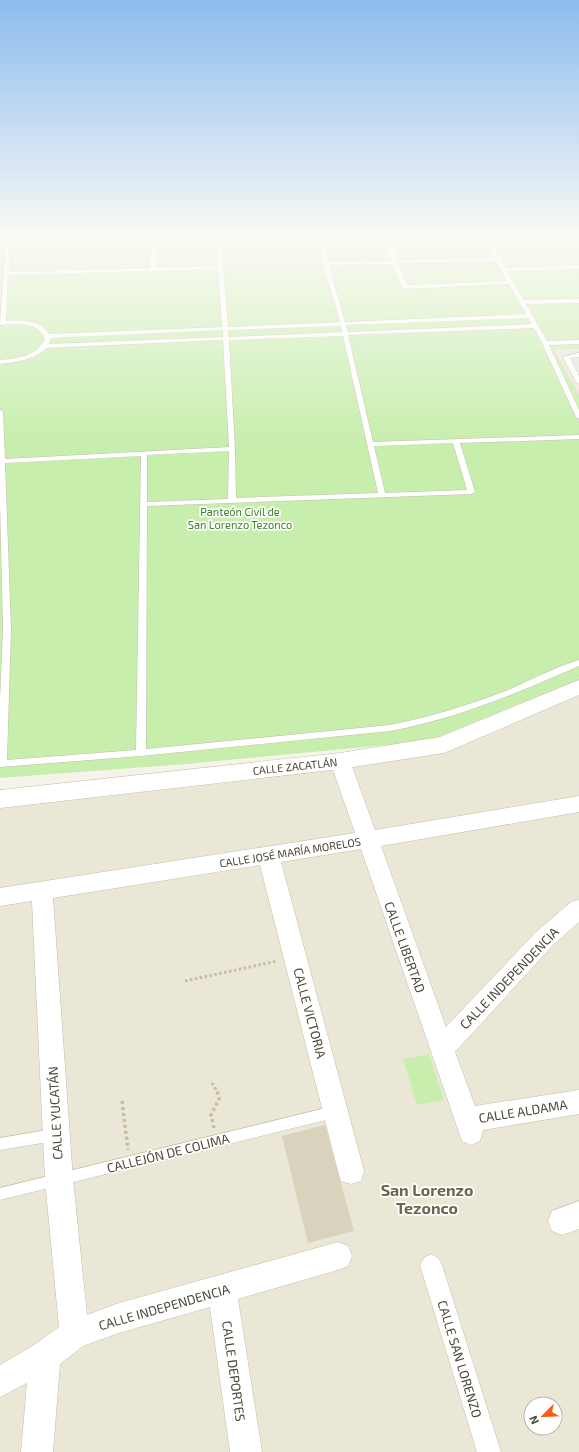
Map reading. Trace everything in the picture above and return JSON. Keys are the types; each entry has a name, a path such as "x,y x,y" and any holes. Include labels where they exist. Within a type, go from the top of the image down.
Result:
{"street":[{"name":"CALLE ZACATLÁN","path":"0,799 340,761 444,745 579,687"},
{"name":"CALLE LIBERTAD","path":"340,761 469,1126"},
{"name":"CALLE JOSÉ MARÍA MORELOS","path":"0,897 367,840 579,804"},
{"name":"CALLE VICTORIA","path":"268,855 351,1171"},
{"name":"CALLE YUCATÁN","path":"42,890 59,1180 74,1334"},
{"name":"CALLE INDEPENDENCIA","path":"441,1049 544,939 579,909"},
{"name":"CALLE ALDAMA","path":"469,1126 579,1102"},
{"name":"CALLE INDEPENDENCIA","path":"0,1382 45,1356 74,1334 119,1318 338,1256"},
{"name":"CALLE SAN LORENZO","path":"431,1265 489,1452"},
{"name":"CALLE DEPORTES","path":"222,1290 246,1452"},
{"path":"37,1452 45,1356"}],"lane":[{"path":"3,306 2,323 19,322 32,325 42,330 48,336 530,316"},
{"path":"222,306 226,338 232,449 232,500"},
{"path":"338,306 382,495"},
{"path":"524,306 545,343 579,417"},
{"path":"45,346 535,326"},
{"path":"0,362 30,356 45,346 48,341 48,336"},
{"path":"545,343 579,342"},
{"path":"579,355 566,357 579,382"},
{"path":"0,412 3,461 3,538 6,629 2,764 140,753 417,724 443,717 500,697 579,663"},
{"path":"371,444 579,437"},
{"path":"143,504 471,492 456,441"},
{"path":"3,461 232,449"},
{"path":"140,753 144,454"},
{"name":"CALLEJÓN DE COLIMA","path":"0,1194 335,1111"},
{"path":"0,1144 56,1134"}],"path":[{"path":"185,981 295,956"},
{"path":"212,1083 217,1090 220,1099 211,1115 216,1141"},
{"path":"122,1101 129,1162"}],"shaded area":[{"path":"579,349 579,395 558,356 554,352 555,350"},
{"path":"579,350 579,383 576,383 558,351"},
{"path":"579,687 579,1452 0,1452 0,798 444,745"}],"green space":[{"name":"Panteón Civil de San Lorenzo Tezonco","path":"0,306 579,306 579,349 555,350 554,352 558,356 579,395 579,679 429,741 186,764 0,778"},
{"path":"429,1054 444,1100 417,1105 403,1059"}],"building":[{"path":"325,1125 354,1231 308,1243 282,1136"}],"district":[{"name":"San Lorenzo Tezonco","path":"427,1198"}]}
